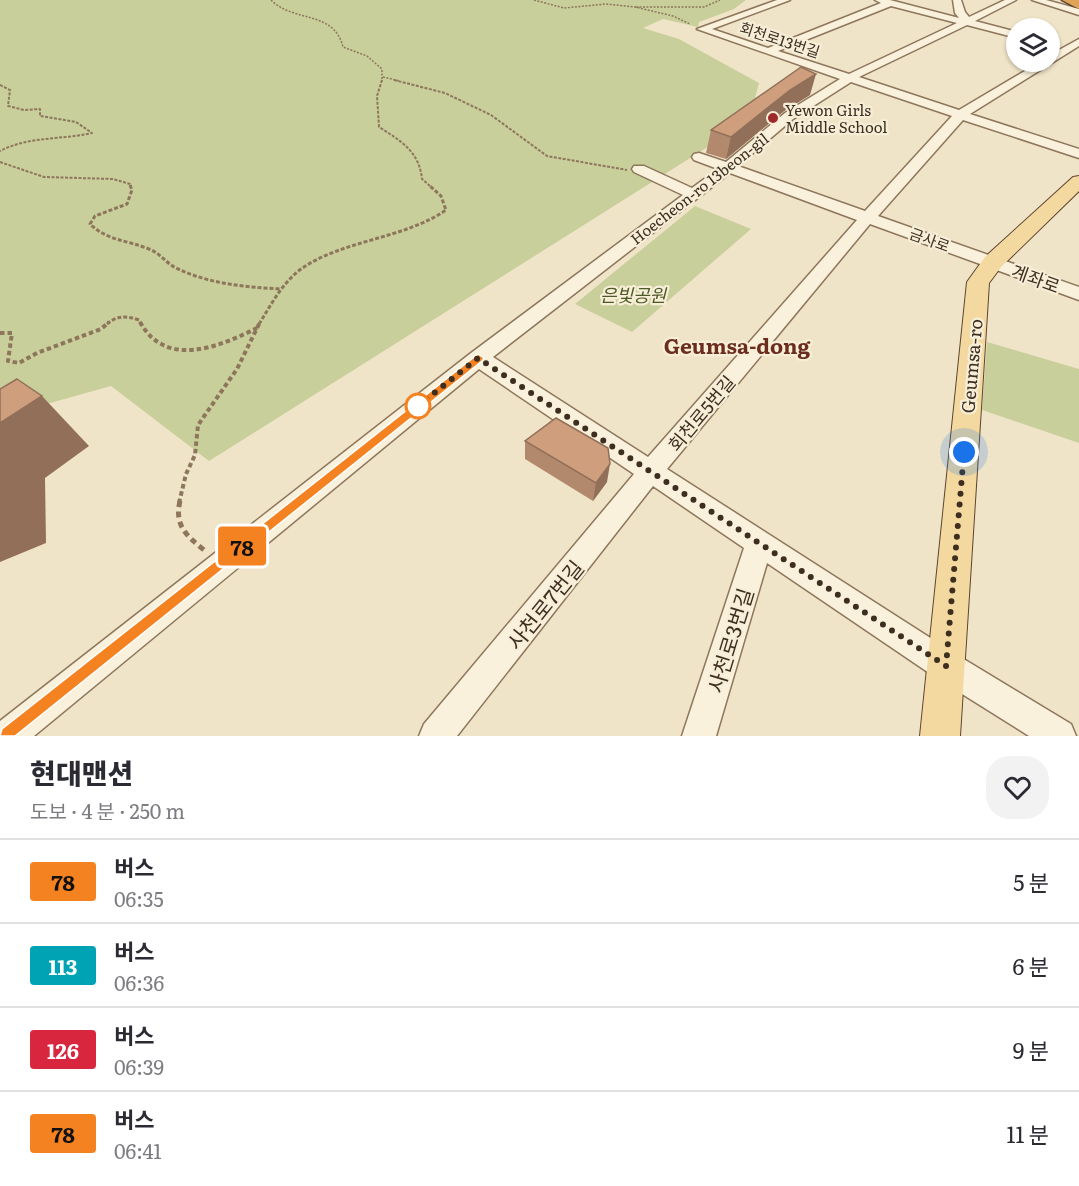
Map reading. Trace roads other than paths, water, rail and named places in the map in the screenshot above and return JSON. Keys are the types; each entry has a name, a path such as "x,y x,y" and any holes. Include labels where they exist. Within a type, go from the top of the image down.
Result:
{"highway":[{"path":"1068,0 1079,5"}],"main road":[{"name":"Geumsa-ro","path":"940,736 978,282 993,262 1079,181"}],"street":[{"path":"773,4 786,0"},
{"path":"879,0 1006,32"},
{"path":"920,0 930,13"},
{"path":"957,0 960,13 967,21"},
{"path":"993,0 1007,2"},
{"path":"1036,0 1079,12"},
{"name":"Hoecheon-ro 13beon-gil","path":"8,736 478,358 729,167 789,116 849,78 1007,2"},
{"path":"769,51 891,3"},
{"path":"769,17 790,9 773,4"},
{"name":"회천로13번길","path":"773,4 702,29 849,78"},
{"path":"1060,44 1076,46"},
{"name":"회천로5번길","path":"1060,54 1076,46"},
{"name":"회천로5번길","path":"650,472 868,217 961,114 1029,72"},
{"path":"849,78 1079,154"},
{"path":"699,157 868,217"},
{"path":"639,169 694,194"},
{"name":"금사로","path":"868,217 993,262"},
{"name":"계좌로","path":"993,262 1079,294"},
{"path":"478,358 946,666 1059,736"},
{"name":"사천로7번길","path":"436,736 650,472"},
{"name":"사천로3번길","path":"699,736 759,543"}],"place":[{"name":"Yewon Girls Middle School","path":"773,118"}],"district":[{"name":"Geumsa-dong","path":"737,344"}],"park label":[{"name":"은빛공원","path":"633,294"}]}
